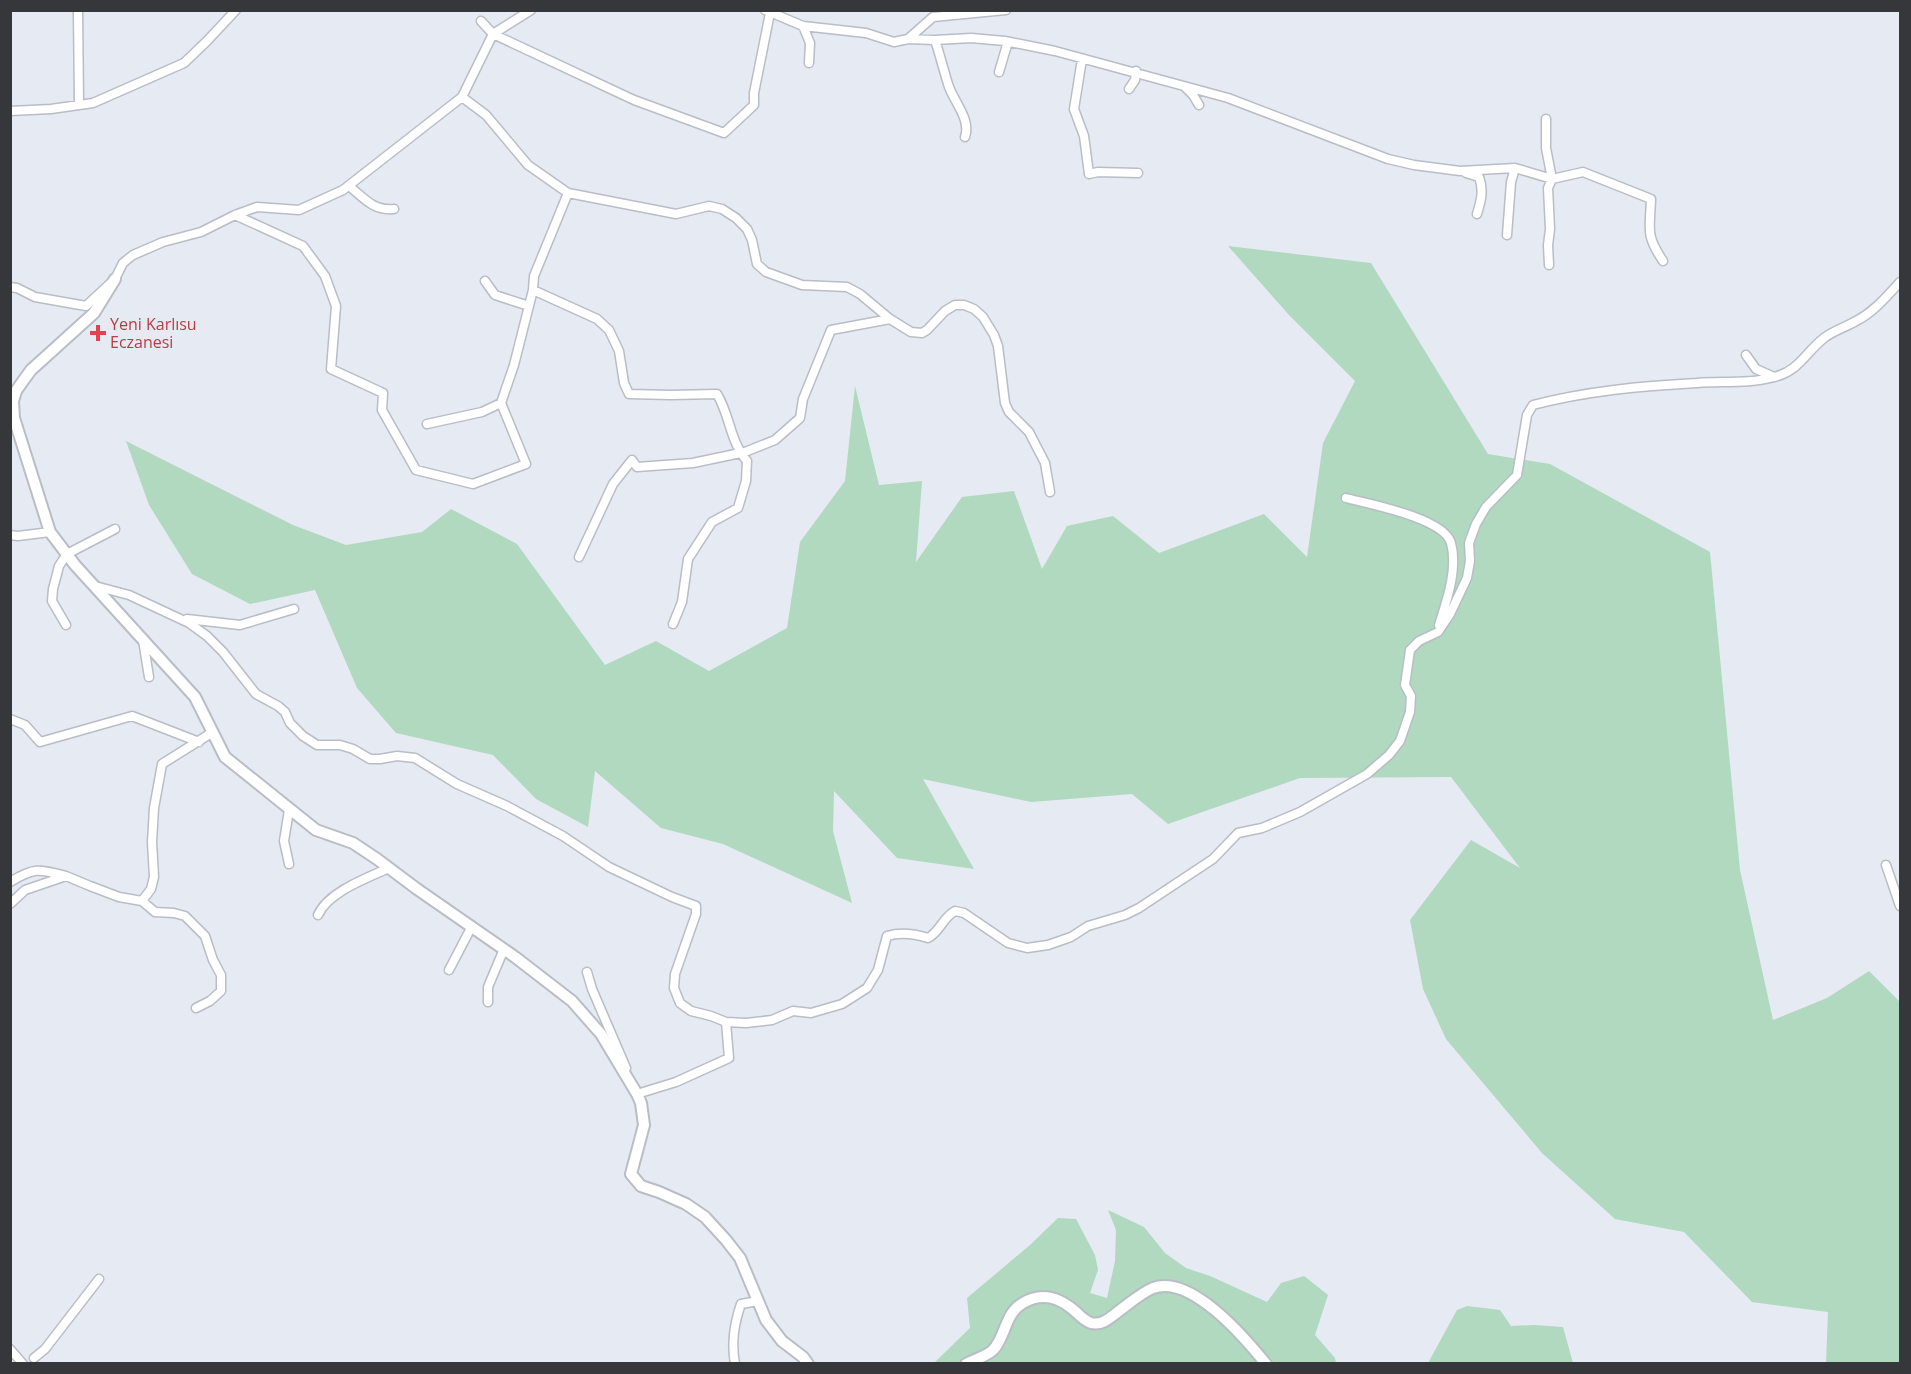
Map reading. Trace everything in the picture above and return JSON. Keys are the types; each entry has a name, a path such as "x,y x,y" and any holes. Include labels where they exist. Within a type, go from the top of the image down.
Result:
{"street":[{"path":"78,10 79,104"},
{"path":"10,111 51,109 93,103 184,63 236,10"},
{"path":"531,10 493,34 462,97 349,186 299,210 257,207 201,232 163,242 133,255 123,263 94,313 31,370 16,391 13,401 14,418 50,532 95,586 195,697 225,757 316,830 353,843 377,858 572,1001 601,1034 637,1094"},
{"path":"908,39 933,17 1006,10"},
{"path":"481,21 493,34 634,100 724,133 754,105 767,12 803,26 866,33 894,42 908,39 971,38 1005,41 1055,51 1228,98 1388,159 1460,171 1479,177 1482,195 1477,214"},
{"path":"803,26 810,43 809,63"},
{"path":"935,40 950,88 964,118 967,130 965,137"},
{"path":"999,72 1007,45 1005,41"},
{"path":"1082,59 1074,109 1084,136 1089,174 1098,172 1138,173"},
{"path":"1129,89 1135,80 1136,72"},
{"path":"1183,85 1193,94 1199,105"},
{"path":"462,97 486,115 528,165 568,193 676,214 709,206 722,209 736,218 747,230 758,264 766,272 802,285 847,287 911,332 922,333 927,330 945,311 955,305 964,305 974,309 994,335 998,346 1005,404 1029,432 1045,463 1050,492"},
{"path":"1546,119 1546,148 1552,179 1548,188 1549,265"},
{"path":"1460,171 1515,168 1552,179 1583,172 1651,199 1649,230 1652,245 1663,261"},
{"path":"1507,235 1511,182 1515,168"},
{"path":"349,186 382,210 394,209"},
{"path":"235,215 303,246 325,276 336,306 331,369 383,393 382,410 416,471 473,484 526,464 501,403 514,364 533,290 534,276 568,193"},
{"path":"10,287 35,297 86,306 115,279"},
{"path":"485,281 495,295 529,306"},
{"path":"95,586 129,595 189,623 223,652 256,694 278,706 303,736 317,745 340,745 353,749 370,759 397,756 415,758 457,784 563,836 609,867 696,906 696,914 675,974 674,988 680,1003 690,1011 726,1022 746,1023 772,1020 793,1011 811,1013 842,1004 867,988 878,970 887,936 916,934 928,938 936,934 947,915 955,911 964,913 1008,943 1027,948 1048,945 1071,937 1088,927 1125,915 1213,859 1238,833 1262,828 1300,812 1367,774 1389,755 1400,741 1410,712 1411,696 1406,685 1410,650 1419,641 1438,632 1450,614 1467,578 1470,561 1469,543 1476,524 1486,507 1517,475 1527,415 1533,405 1570,395 1612,389 1699,382 1750,381 1792,371 1824,337 1858,321 1881,304 1900,282"},
{"path":"533,290 597,319 609,330 619,351 624,383 628,393 717,394 722,402 739,452 747,461 746,481 738,508 712,522 688,560 682,602 673,624"},
{"path":"579,557 612,484 632,460 637,466 693,463 745,452 775,440 800,418 803,399 831,330 890,319"},
{"path":"1746,356 1756,369 1774,377"},
{"path":"426,424 482,412 501,403"},
{"path":"1346,498 1418,518 1439,527 1450,540 1453,563 1448,596 1438,632"},
{"path":"66,625 52,601 59,566 67,554 115,530"},
{"path":"10,535 50,532"},
{"path":"177,618 240,625 294,609"},
{"path":"143,640 149,677"},
{"path":"10,719 25,725 40,742 132,716 199,741"},
{"path":"142,901 151,889 154,877 152,842 154,808 162,764 213,732"},
{"path":"289,810 284,841 289,864"},
{"path":"1886,865 1900,906"},
{"path":"318,915 322,906 348,888 389,868"},
{"path":"10,882 27,872 41,870 66,876 109,893 142,901 155,912 184,916 204,936 221,975 221,991 210,1001 196,1008"},
{"path":"10,904 25,890 66,876"},
{"path":"449,970 472,927"},
{"path":"488,1002 488,987 504,949"},
{"path":"587,972 592,989 637,1094 644,1125 631,1174 641,1186 686,1204 705,1217 740,1258 766,1320 783,1341 808,1364"},
{"path":"637,1094 676,1082 729,1058 726,1022"},
{"path":"34,1358 45,1349 99,1279"},
{"path":"966,1364 996,1347 1009,1317 1015,1308 1024,1302 1050,1296 1064,1301 1090,1323 1097,1323 1107,1321 1155,1287 1169,1287 1185,1290 1221,1315 1250,1343 1266,1364"},
{"path":"735,1364 732,1348 735,1321 741,1304 758,1302"},
{"path":"10,1349 23,1364"}],"green space":[{"path":"1228,246 1371,263 1488,454 1550,464 1710,552 1740,870 1773,1020 1827,998 1869,971 1900,1002 1900,1363 1826,1363 1828,1312 1752,1302 1684,1232 1615,1219 1542,1153 1446,1039 1423,989 1410,920 1471,840 1520,868 1451,777 1300,778 1168,824 1132,794 1031,802 923,779 974,869 897,858 834,791 833,831 852,903 723,844 661,828 595,771 588,827 536,799 493,755 396,733 357,688 315,590 250,604 192,574 149,505 126,441 293,525 346,545 422,532 451,509 517,544 605,665 656,641 709,671 787,628 800,542 845,481 855,386 879,485 922,481 916,562 962,497 1014,491 1042,569 1067,526 1113,516 1159,553 1264,514 1307,557 1323,443 1355,381 1289,315"},
{"path":"1108,1210 1144,1227 1165,1253 1186,1268 1210,1276 1267,1302 1281,1283 1304,1276 1328,1295 1315,1335 1335,1358 1336,1363 933,1364 970,1328 967,1298 1058,1218 1076,1219 1095,1255 1098,1270 1090,1293 1107,1298 1115,1261 1116,1230"},
{"path":"1467,1306 1500,1310 1511,1326 1563,1327 1573,1363 1428,1363 1457,1310"}],"place":[{"name":"Yeni Karlısu Eczanesi","path":"98,333"}]}
